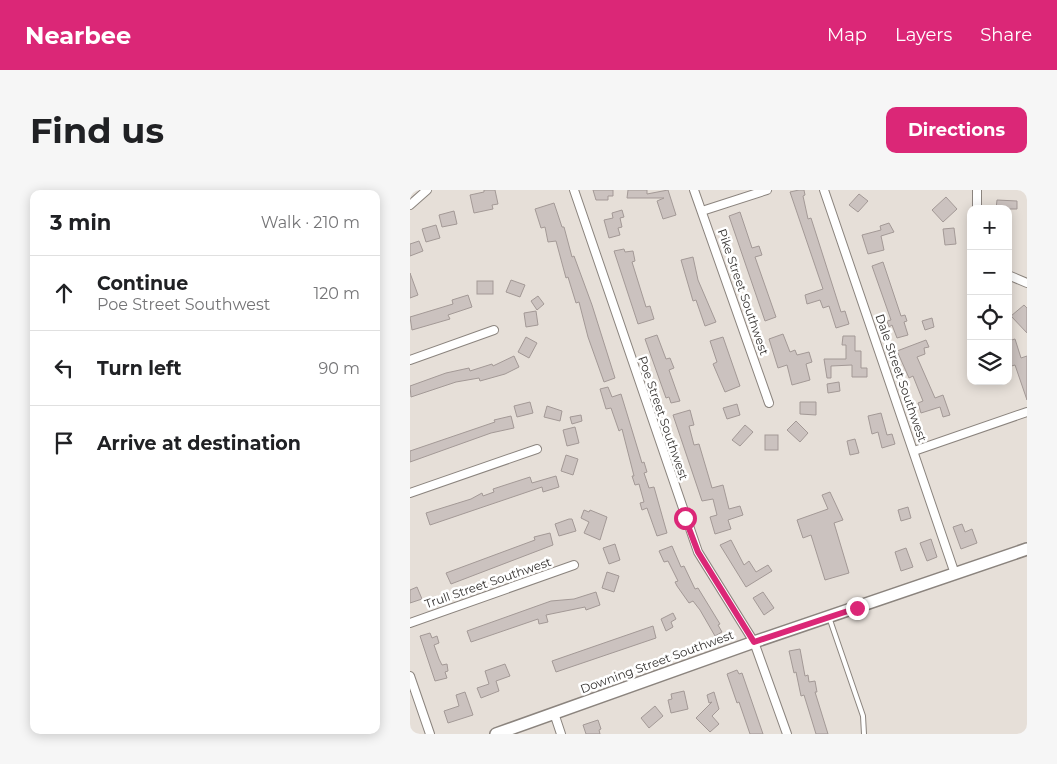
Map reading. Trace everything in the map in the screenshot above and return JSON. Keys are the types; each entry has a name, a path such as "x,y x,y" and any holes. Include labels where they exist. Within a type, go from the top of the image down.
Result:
{"street":[{"path":"411,203 427,190"},
{"name":"Poe Street Southwest","path":"574,190 698,552 754,642 786,734"},
{"name":"Pike Street Southwest","path":"694,190 769,403"},
{"path":"702,211 767,190"},
{"name":"Dale Street Southwest","path":"824,190 955,574"},
{"path":"977,205 978,190"},
{"path":"1012,277 1027,283"},
{"path":"410,360 494,330"},
{"path":"914,451 1027,412"},
{"path":"410,493 537,449"},
{"name":"Downing Street Southwest","path":"496,734 754,642 830,618 1027,549"},
{"name":"Trull Street Southwest","path":"410,623 574,565"},
{"path":"410,676 430,734"},
{"path":"554,713 561,734"}],"lane":[{"path":"830,618 863,716 864,734"}],"building":[{"path":"484,190 495,190 498,204 492,205 493,209 474,213 470,195 484,192"},
{"path":"593,190 613,190 613,196 608,196 608,200 596,200"},
{"path":"628,190 647,190 647,194 668,190 676,215 663,219 657,201 664,198 627,198"},
{"path":"804,190 805,195 803,196 808,219 811,218 841,312 845,311 849,324 836,328 829,306 823,308 820,300 807,304 805,295 823,289 790,192"},
{"path":"859,194 868,201 858,212 849,205"},
{"path":"946,197 957,209 943,222 932,210"},
{"path":"997,200 1017,201 1017,209 1012,209 1012,205 996,205"},
{"path":"554,203 562,227 564,227 572,257 574,256 592,305 615,378 604,382 588,337 579,302 576,303 568,277 566,278 556,241 548,242 545,227 541,228 535,209"},
{"path":"622,210 624,217 620,218 622,227 618,228 620,235 609,238 604,220 613,218 612,213"},
{"path":"454,211 457,224 442,227 439,215"},
{"path":"740,212 752,248 759,246 762,255 755,257 776,317 765,321 729,216"},
{"path":"889,223 894,232 881,236 884,250 868,254 862,235 881,230 880,226"},
{"path":"436,225 440,238 426,242 422,229"},
{"path":"954,228 956,244 945,245 943,229"},
{"path":"419,241 423,251 410,256 410,244"},
{"path":"624,249 625,252 633,251 635,261 632,262 646,307 650,306 654,319 638,324 614,251"},
{"path":"693,257 698,280 716,322 705,326 696,300 693,301 681,260"},
{"path":"883,262 901,316 905,315 907,321 904,322 908,335 897,338 892,325 889,327 887,321 891,320 872,266"},
{"path":"410,273 418,295 410,298"},
{"path":"511,280 525,285 520,297 506,292"},
{"path":"477,281 493,281 493,294 477,294"},
{"path":"468,295 472,307 448,315 450,319 412,330 410,317 453,304 452,300"},
{"path":"538,296 544,304 537,310 531,301"},
{"path":"1024,305 1027,308 1027,333 1012,317"},
{"path":"536,311 538,325 526,327 524,313"},
{"path":"932,318 934,327 925,330 922,321"},
{"path":"783,334 790,352 795,350 797,355 809,352 812,362 806,364 810,380 792,385 787,365 778,368 769,339"},
{"path":"657,335 666,359 670,358 674,368 669,370 680,401 671,403 669,397 666,398 645,339"},
{"path":"843,336 855,336 855,351 861,351 861,368 867,368 867,377 852,377 852,365 831,366 831,378 827,378 824,359 846,359 846,345 842,345"},
{"path":"526,337 537,343 529,358 518,352"},
{"path":"723,337 740,386 725,392 713,364 717,362 710,341"},
{"path":"1015,339 1021,358 1027,356 1027,400 1015,365 1012,366 1012,340"},
{"path":"926,340 929,347 924,348 925,354 917,357 935,398 943,395 950,415 943,417 940,407 921,413 918,403 923,401 913,376 909,378 897,351"},
{"path":"514,356 519,367 505,374 480,381 479,378 456,382 411,397 410,386 446,373 469,368 470,371 492,364 493,366"},
{"path":"839,382 840,391 828,393 827,384"},
{"path":"608,387 612,397 621,394 642,463 644,462 647,472 644,473 649,488 654,487 667,533 657,536 647,508 642,510 640,503 644,502 639,484 635,485 632,476 634,476 622,429 619,431 611,408 606,409 600,389"},
{"path":"530,402 533,413 517,417 514,406"},
{"path":"800,402 816,402 816,415 800,414"},
{"path":"737,404 740,415 727,419 723,408"},
{"path":"547,406 562,411 560,421 544,417"},
{"path":"690,410 694,425 689,426 694,445 699,444 712,488 723,485 729,509 740,506 743,515 728,520 731,529 715,534 710,517 717,515 713,499 702,501 673,415"},
{"path":"881,413 887,435 892,434 895,444 882,448 878,432 872,434 868,416"},
{"path":"581,415 582,421 572,424 570,417"},
{"path":"511,416 514,428 491,433 410,462 410,451 495,422 494,420"},
{"path":"796,421 808,433 800,442 787,430"},
{"path":"745,425 753,432 740,446 732,440"},
{"path":"575,427 579,443 567,446 563,430"},
{"path":"765,435 778,435 778,450 765,450"},
{"path":"855,439 859,453 850,455 847,441"},
{"path":"566,455 578,459 573,475 561,471"},
{"path":"556,476 559,487 543,492 542,487 430,525 426,513 471,499 482,493 483,496 494,492 493,489 530,477 532,483"},
{"path":"830,492 843,520 834,523 849,573 825,580 811,535 803,538 797,520 828,509 822,495"},
{"path":"908,507 911,518 901,521 898,510"},
{"path":"584,510 589,512 590,510 607,517 600,540 584,533 589,522 581,518"},
{"path":"572,519 576,531 559,536 555,524"},
{"path":"962,524 965,532 972,529 977,543 961,549 953,527"},
{"path":"550,533 553,545 451,584 446,573 535,540 534,537"},
{"path":"931,539 937,557 927,561 920,543"},
{"path":"731,540 744,565 749,561 756,572 768,565 772,571 746,587 720,545"},
{"path":"615,544 620,560 609,564 603,548"},
{"path":"672,546 681,567 684,566 695,589 698,588 720,624 718,625 722,632 715,636 700,610 693,601 689,603 677,586 675,582 678,581 668,561 664,562 659,551"},
{"path":"906,548 913,567 901,571 895,552"},
{"path":"607,572 619,576 614,592 602,588"},
{"path":"417,587 422,599 410,603 410,590"},
{"path":"596,592 600,605 586,610 585,607 546,615 548,622 539,624 538,619 471,642 467,631 551,601 574,599"},
{"path":"763,592 774,608 764,615 753,598"},
{"path":"673,613 676,619 671,622 673,627 666,631 661,619"},
{"path":"653,626 656,638 556,672 552,661"},
{"path":"430,633 432,638 437,636 439,643 434,645 442,665 447,664 448,671 445,672 447,678 435,681 420,636"},
{"path":"800,649 805,676 808,675 809,682 815,681 817,692 815,692 828,734 816,734 804,695 801,696 789,651"},
{"path":"505,664 510,676 496,681 499,691 481,698 477,688 489,684 485,671"},
{"path":"737,670 739,674 742,673 763,734 750,734 739,702 737,703 727,674"},
{"path":"684,691 688,709 671,713 668,700 672,699 671,694"},
{"path":"465,692 473,715 448,723 444,711 459,706 456,695"},
{"path":"714,692 719,709 712,716 719,724 710,732 696,718 712,702 709,703 707,695"},
{"path":"655,706 663,716 649,728 641,718"},
{"path":"598,720 601,729 599,730 600,734 586,734 583,725"}],"route":[{"path":"685,518 703,561 754,642 857,608"}]}
